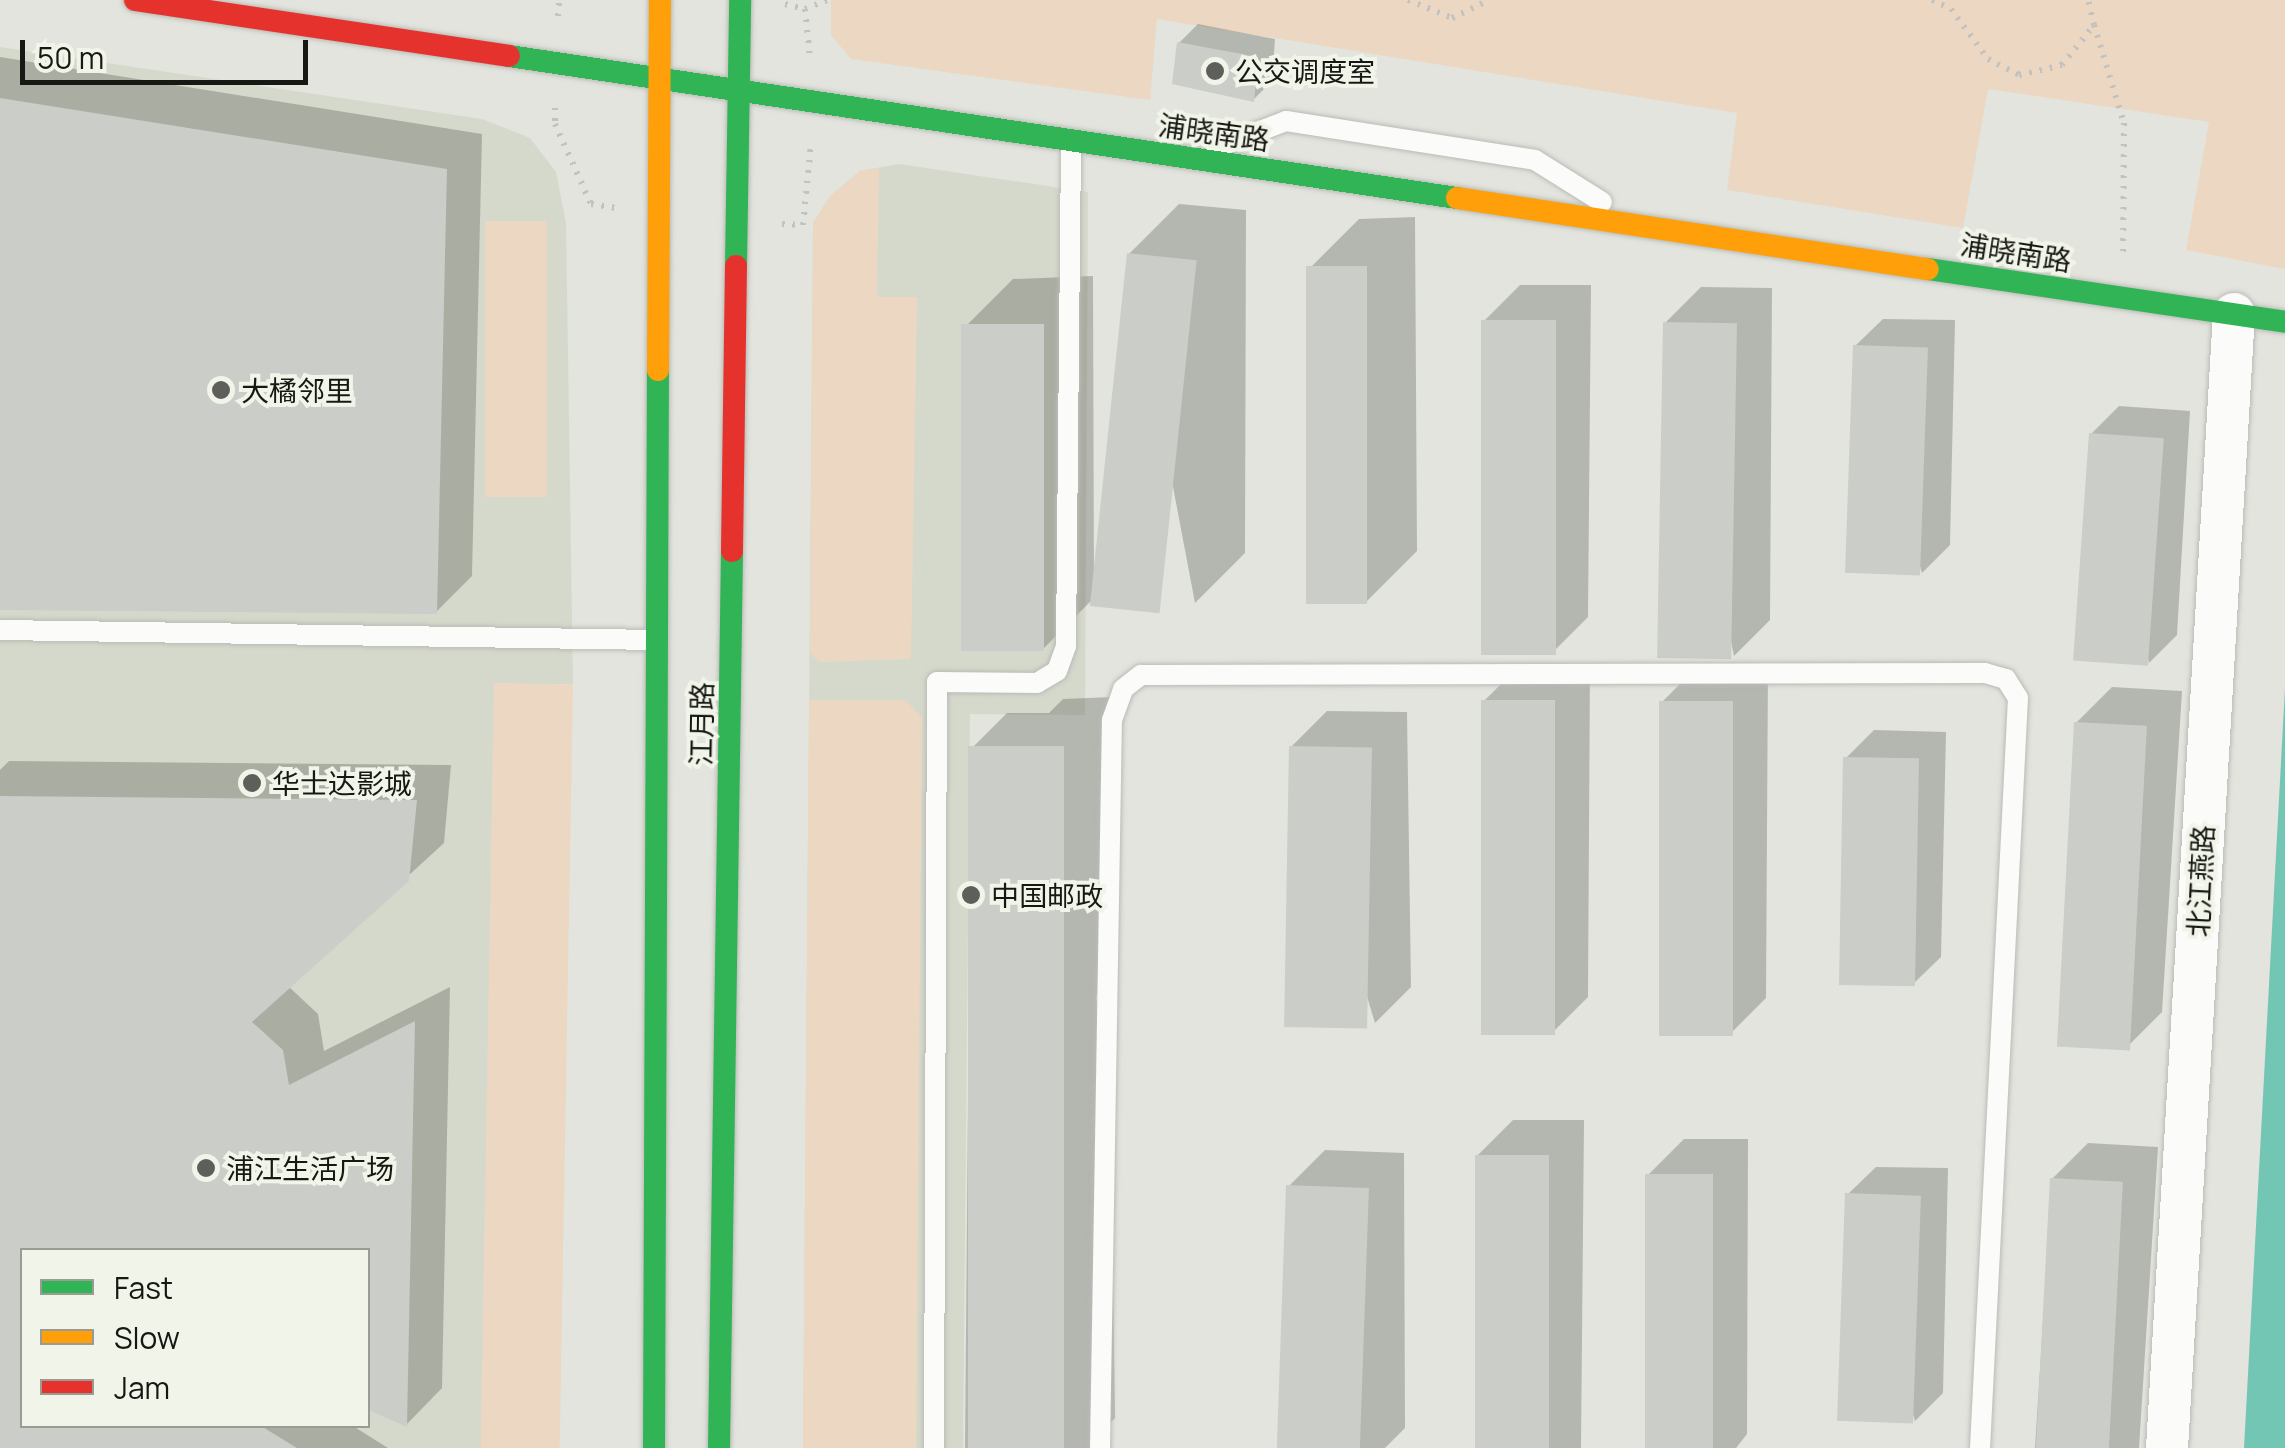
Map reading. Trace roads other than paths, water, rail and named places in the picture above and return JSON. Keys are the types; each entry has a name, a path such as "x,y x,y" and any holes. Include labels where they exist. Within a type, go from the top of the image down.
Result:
{"street":[{"name":"浦晓南路","path":"136,0 660,82 2285,322"},
{"name":"江月路","path":"654,1448 660,0"},
{"name":"江月路","path":"720,1448 740,0"},
{"name":"北江燕路","path":"2167,1448 2234,314"}],"lane":[{"path":"1191,158 1286,122 1463,148 1535,160 1642,226"},
{"path":"934,1448 937,682 1037,683 1056,671 1066,646 1070,140"},
{"path":"0,630 657,640"},
{"path":"1100,1448 1112,720 1123,690 1141,675 1985,673 2006,679 2018,698 1980,1448"}],"place":[{"name":"公交调度室","path":"1215,71"},
{"name":"大橘邻里","path":"221,390"},
{"name":"华士达影城","path":"252,783"},
{"name":"中国邮政","path":"971,895"},
{"name":"浦江生活广场","path":"206,1168"}]}
